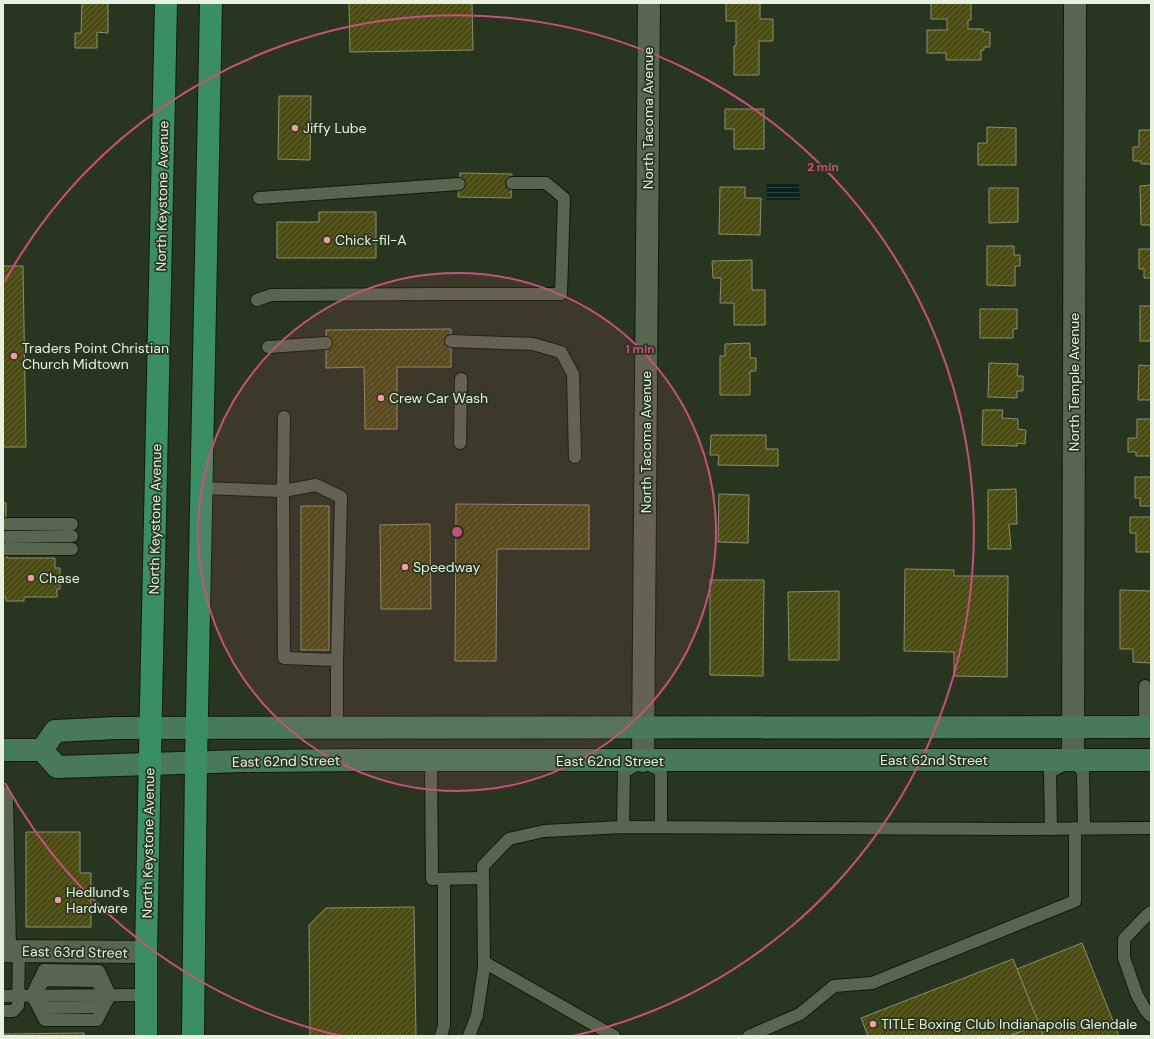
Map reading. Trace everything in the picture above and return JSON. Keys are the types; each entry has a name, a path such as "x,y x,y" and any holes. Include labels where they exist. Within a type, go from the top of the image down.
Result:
{"main road":[{"name":"North Keystone Avenue","path":"146,1036 150,728 166,3"},
{"path":"193,1036 196,763 211,3"}],"street":[{"name":"North Tacoma Avenue","path":"643,761 649,3"},
{"name":"North Temple Avenue","path":"1073,760 1075,3"},
{"path":"3,750 42,750 55,731 116,728 1148,727"},
{"name":"East 62nd Street","path":"42,750 57,767 251,761 1151,760"},
{"name":"East 63rd Street","path":"11,951 146,952"}],"lane":[{"path":"257,300 271,295 561,294 564,198 546,183 512,183"},
{"path":"260,198 459,184"},
{"path":"451,341 533,344 561,352 573,374 575,457"},
{"path":"268,347 326,343"},
{"path":"460,443 461,379"},
{"path":"284,417 284,658 337,660"},
{"path":"202,488 283,490 316,485 340,497 337,727"},
{"path":"6,524 72,530 6,537"},
{"path":"6,549 72,549"},
{"path":"1144,686 1148,727"},
{"path":"749,1036 800,1014 834,986 872,983 1075,901 1083,772 1073,760 1050,772 1051,829"},
{"path":"431,761 432,879 484,878"},
{"path":"623,828 624,772 643,761 661,771 661,828"},
{"path":"3,792 7,798 11,951 19,995 18,1006 13,1011 3,1011"},
{"path":"468,1036 477,1015 483,975 483,866 509,839 544,831 623,828 1151,828"},
{"path":"440,1036 444,1026 444,879"},
{"path":"1151,912 1124,939 1124,958 1137,995 1146,1011 1151,1016"},
{"path":"484,962 614,1036"},
{"path":"32,995 44,970 99,971 110,995"},
{"path":"32,995 46,1020 97,1020 110,995"},
{"path":"3,996 146,995"}],"water":[{"path":"766,184 799,184 800,200 767,200"}],"building":[{"path":"82,3 108,3 108,33 97,32 97,48 75,48 75,33 81,33"},
{"path":"349,3 472,3 473,50 350,52"},
{"path":"726,3 760,3 760,19 773,19 773,41 759,41 759,75 734,75 736,21 726,21"},
{"path":"931,3 971,3 971,20 968,20 968,29 983,29 983,32 990,32 990,47 984,47 984,50 981,50 981,60 946,60 946,53 927,53 927,30 947,30 947,19 931,19"},
{"name":"Jiffy Lube","path":"279,96 311,96 310,160 278,159"},
{"path":"725,109 764,109 764,149 734,149 734,129 725,129"},
{"path":"987,127 1016,128 1016,165 978,165 978,143 987,143"},
{"path":"1139,130 1151,130 1151,164 1141,164 1141,161 1133,161 1133,147 1139,147"},
{"path":"460,173 512,174 511,198 458,197"},
{"path":"1151,185 1151,225 1141,225 1140,186"},
{"path":"720,187 745,187 745,198 761,198 760,235 719,234"},
{"path":"989,188 1018,188 1018,222 989,223"},
{"name":"Chick-fil-A","path":"319,212 376,212 376,258 277,258 277,222 319,222"},
{"path":"987,246 1014,246 1014,255 1020,255 1020,266 1015,266 1015,286 987,285"},
{"path":"1139,249 1151,249 1151,278 1144,278 1144,269 1139,269"},
{"path":"752,260 752,290 765,290 765,325 734,325 734,303 720,303 721,278 713,278 712,261"},
{"name":"Traders Point Christian Church Midtown","path":"3,266 23,266 26,447 3,447"},
{"path":"1140,306 1151,306 1151,341 1140,341"},
{"path":"980,309 1017,309 1017,329 1013,329 1013,338 980,338"},
{"name":"Crew Car Wash","path":"451,329 451,367 397,367 397,429 365,429 364,367 326,368 326,330"},
{"path":"750,343 750,358 756,358 756,371 750,371 750,395 720,395 720,356 725,356 725,344"},
{"path":"989,363 1018,364 1017,376 1023,376 1023,391 1017,391 1017,398 988,397"},
{"path":"1139,365 1151,366 1151,400 1138,400"},
{"path":"983,410 1003,410 1002,418 1018,419 1018,429 1026,430 1025,444 1017,443 1017,446 982,445"},
{"path":"1137,419 1151,419 1151,456 1136,456 1136,452 1128,452 1128,438 1137,438"},
{"path":"711,435 766,435 766,449 778,449 778,466 718,465 719,455 710,455"},
{"path":"1135,477 1151,477 1151,506 1140,506 1140,498 1135,498"},
{"path":"1016,489 1017,524 1009,524 1011,549 988,549 988,490"},
{"path":"719,494 749,495 748,543 718,542"},
{"path":"3,503 6,503 6,554 3,554"},
{"path":"456,504 589,505 589,549 497,549 496,661 455,661"},
{"path":"301,506 329,506 329,650 301,650"},
{"path":"1130,517 1151,517 1151,552 1136,552 1136,533 1130,533"},
{"name":"Speedway","path":"430,524 431,609 381,609 380,525"},
{"name":"Chase","path":"3,554 7,554 7,558 55,558 55,568 60,568 60,589 57,589 57,597 24,597 24,601 6,601 6,597 3,597"},
{"path":"905,569 954,570 954,576 1008,576 1007,677 954,676 954,652 904,651"},
{"path":"710,580 764,580 763,676 710,675"},
{"path":"1120,590 1151,591 1151,663 1133,662 1133,649 1120,649"},
{"path":"839,591 839,660 789,660 788,592"},
{"name":"Hedlund's Hardware","path":"26,832 80,832 80,873 91,873 91,927 26,927"},
{"path":"414,907 416,1036 310,1036 309,925 326,908"},
{"path":"1082,943 1119,1036 1043,1036 1017,969"},
{"path":"1013,959 1039,1024 1010,1036 868,1036 861,1018"},
{"path":"1039,1024 1043,1036 1010,1036"},
{"path":"84,1033 84,1036 3,1036 3,1034"}],"place":[{"name":"Jiffy Lube","path":"295,128"},
{"name":"Chick-fil-A","path":"327,240"},
{"name":"Traders Point Christian Church Midtown","path":"14,356"},
{"name":"Crew Car Wash","path":"381,398"},
{"name":"Speedway","path":"405,567"},
{"name":"Chase","path":"31,578"},
{"name":"Hedlund's Hardware","path":"58,900"},
{"name":"TITLE Boxing Club Indianapolis Glendale","path":"873,1024"}]}
